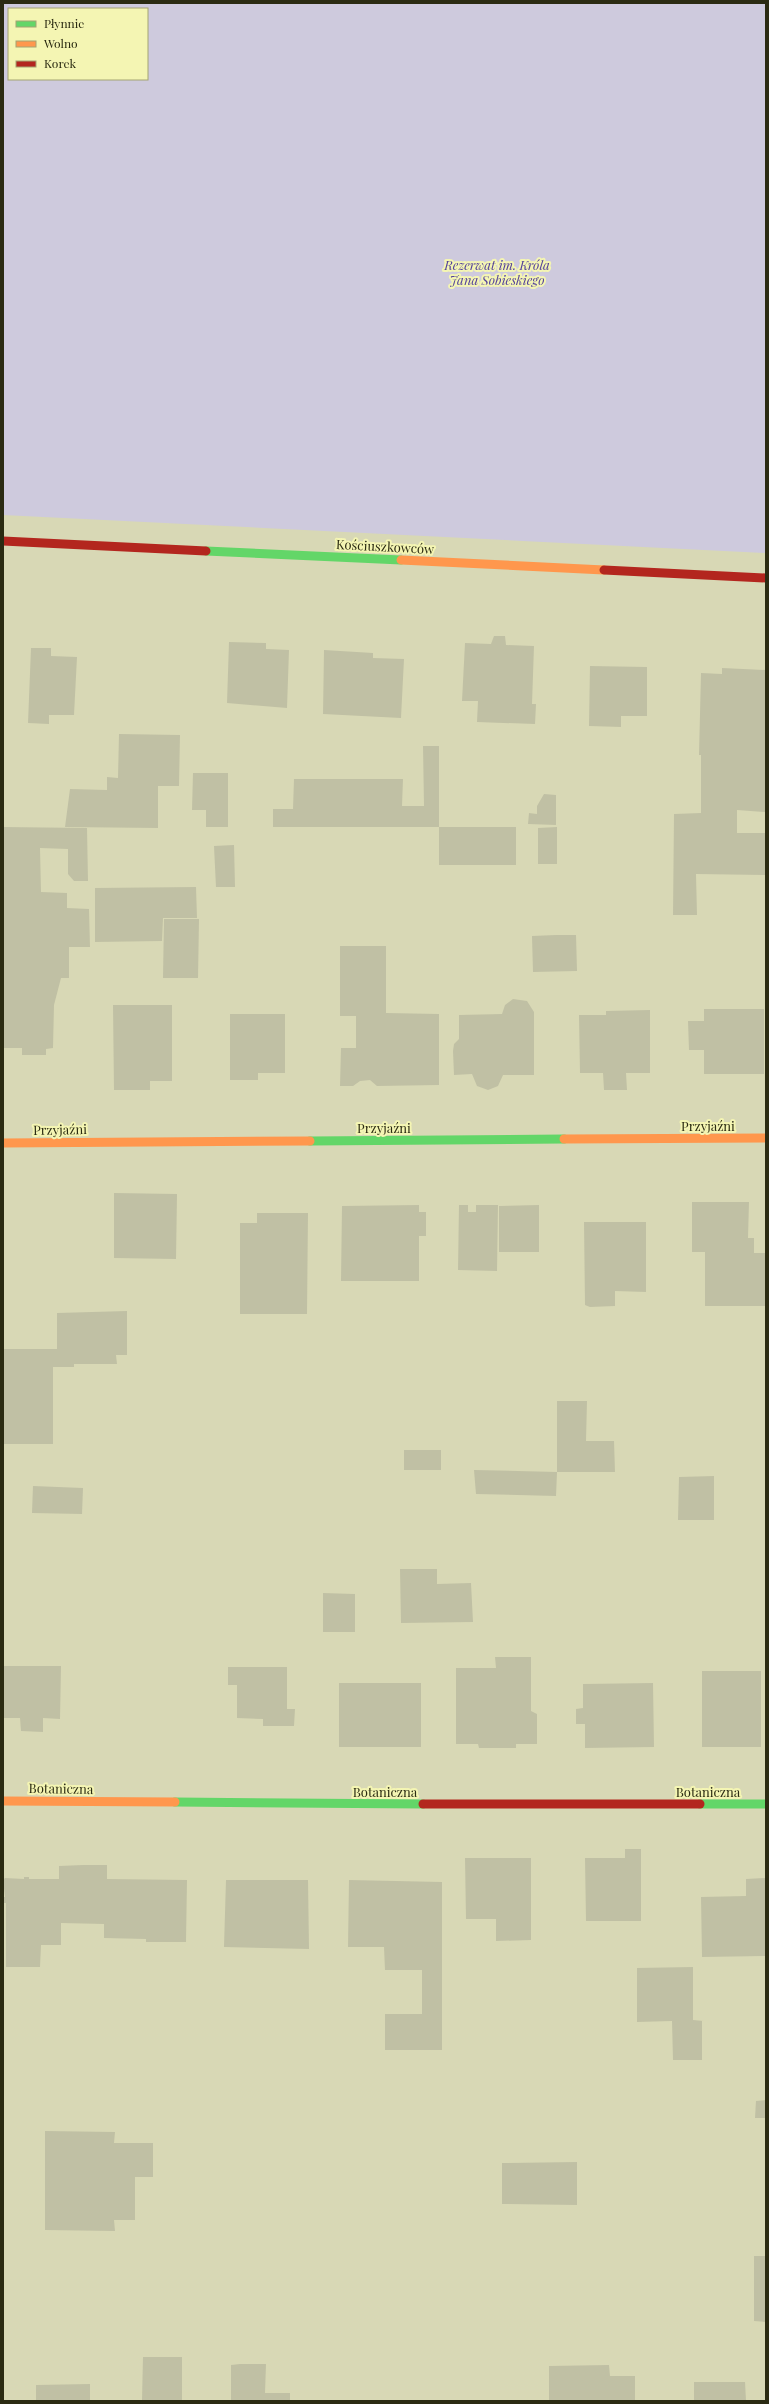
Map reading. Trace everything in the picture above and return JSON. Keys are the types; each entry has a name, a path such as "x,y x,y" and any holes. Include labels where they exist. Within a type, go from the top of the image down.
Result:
{"street":[{"name":"Kościuszkowców","path":"3,541 766,578"},
{"name":"Przyjaźni","path":"3,1143 766,1138"},
{"name":"Botaniczna","path":"3,1801 383,1804 766,1804"}],"green space":[{"name":"Rezerwat im. Króla Jana Sobieskiego","path":"3,3 766,3 766,553 3,515"}],"building":[{"path":"494,636 505,636 506,645 534,646 532,704 536,704 535,724 477,722 478,701 462,701 465,643 491,644"},
{"path":"229,642 266,643 266,649 289,650 287,708 227,703"},
{"path":"31,648 51,648 51,656 77,657 74,715 49,715 49,724 28,723"},
{"path":"324,650 373,653 373,658 404,659 401,718 323,714"},
{"path":"590,666 647,667 647,716 621,716 621,727 589,726"},
{"path":"722,668 766,670 765,812 737,810 737,833 766,833 766,875 696,874 697,915 673,915 674,814 701,813 701,755 699,755 701,673 722,674"},
{"path":"119,734 180,735 179,786 158,786 158,828 65,827 70,789 107,790 107,777 118,778"},
{"path":"423,746 439,746 439,827 273,827 273,809 293,809 294,779 403,779 402,806 424,806"},
{"path":"193,773 228,773 228,827 206,827 206,810 192,810"},
{"path":"544,794 556,795 556,825 528,824 529,813 537,814 537,806"},
{"path":"3,827 87,828 88,881 74,881 68,874 68,849 40,848 41,892 67,893 67,908 89,909 90,947 69,947 69,978 61,978 54,1005 53,1048 46,1049 46,1055 22,1055 22,1048 3,1048"},
{"path":"439,827 516,827 516,865 439,865"},
{"path":"557,827 557,864 538,864 538,828"},
{"path":"234,845 235,887 216,887 214,846"},
{"path":"196,887 197,918 163,918 162,941 95,942 95,888"},
{"path":"164,919 199,919 198,978 163,978"},
{"path":"576,935 577,971 533,972 532,936"},
{"path":"340,946 386,946 386,1013 439,1014 439,1085 377,1086 370,1080 360,1081 353,1086 340,1086 341,1048 356,1048 356,1016 340,1016"},
{"path":"513,999 527,1001 534,1012 534,1075 503,1075 498,1086 488,1090 477,1086 472,1074 454,1075 453,1051 454,1044 459,1039 459,1015 502,1014 505,1005"},
{"path":"113,1005 172,1005 172,1081 150,1081 150,1090 114,1090"},
{"path":"704,1009 764,1009 764,1074 704,1074 704,1050 689,1050 688,1021 704,1021"},
{"path":"650,1010 650,1073 626,1073 627,1090 604,1090 603,1073 580,1073 579,1015 606,1015 606,1011"},
{"path":"230,1014 285,1014 285,1073 258,1073 258,1080 230,1080"},
{"path":"114,1193 177,1194 176,1259 114,1258"},
{"path":"692,1202 749,1202 748,1238 754,1238 754,1253 765,1253 765,1306 705,1306 705,1252 692,1252"},
{"path":"419,1205 419,1212 426,1212 426,1236 419,1236 419,1281 341,1281 342,1206"},
{"path":"459,1205 468,1205 468,1212 476,1212 476,1205 498,1205 497,1271 458,1270"},
{"path":"539,1205 539,1252 499,1252 499,1206"},
{"path":"257,1213 308,1213 307,1314 240,1314 240,1223 257,1223"},
{"path":"584,1222 646,1222 646,1292 615,1291 615,1306 590,1307 585,1305"},
{"path":"127,1311 127,1355 116,1355 117,1364 74,1364 74,1367 53,1367 53,1444 3,1444 3,1349 57,1349 57,1313"},
{"path":"557,1401 587,1401 586,1441 614,1441 615,1472 557,1472"},
{"path":"404,1450 441,1450 441,1470 404,1470"},
{"path":"474,1470 557,1472 556,1496 476,1494"},
{"path":"714,1476 714,1520 678,1520 679,1477"},
{"path":"33,1486 83,1488 82,1514 32,1513"},
{"path":"400,1569 437,1569 437,1584 471,1583 473,1622 401,1623"},
{"path":"323,1593 355,1594 355,1632 323,1632"},
{"path":"495,1657 531,1657 531,1711 537,1714 537,1744 516,1744 516,1748 479,1748 478,1744 456,1744 456,1668 496,1668"},
{"path":"3,1666 61,1666 60,1719 43,1718 43,1732 21,1731 20,1718 3,1718"},
{"path":"228,1667 287,1667 287,1709 295,1709 294,1726 263,1726 263,1719 237,1718 237,1685 228,1685"},
{"path":"702,1671 761,1671 761,1747 702,1747"},
{"path":"339,1683 421,1683 421,1747 339,1747"},
{"path":"653,1683 654,1747 585,1748 585,1724 576,1724 576,1709 583,1708 583,1684"},
{"path":"625,1849 641,1849 641,1921 586,1921 585,1858 625,1858"},
{"path":"465,1858 531,1858 531,1940 496,1941 496,1919 466,1919"},
{"path":"107,1865 107,1879 187,1880 186,1942 146,1942 146,1939 104,1938 104,1924 61,1923 61,1945 41,1945 40,1967 6,1967 6,1903 3,1903 3,1897 5,1897 3,1880 5,1878 24,1879 24,1877 29,1877 29,1879 59,1879 59,1866"},
{"path":"766,1878 766,1956 702,1957 701,1897 746,1896 746,1879"},
{"path":"226,1880 308,1880 309,1949 224,1947"},
{"path":"349,1880 442,1882 442,2050 385,2050 385,2014 422,2014 422,1970 385,1970 384,1947 348,1947"},
{"path":"693,1967 693,2020 704,2021 702,2021 702,2060 673,2060 672,2021 637,2022 637,1968"},
{"path":"766,2100 766,2118 755,2118 756,2101"},
{"path":"45,2131 115,2132 114,2143 153,2143 153,2177 135,2177 135,2220 114,2220 115,2231 45,2230"},
{"path":"577,2162 577,2205 502,2204 502,2163"},
{"path":"754,2256 766,2256 766,2322 754,2321"},
{"path":"143,2357 182,2357 182,2401 142,2401"},
{"path":"266,2364 265,2393 290,2393 290,2401 231,2401 231,2365"},
{"path":"609,2365 610,2376 635,2376 635,2401 549,2401 549,2366"},
{"path":"694,2382 745,2382 746,2401 694,2401"},
{"path":"90,2384 90,2401 36,2401 36,2385"}],"traffic: fast":[{"path":"206,551 401,560"},
{"path":"310,1141 564,1139"},
{"path":"175,1802 423,1804"},
{"path":"700,1804 766,1804"}],"traffic: slow":[{"path":"401,560 604,570"},
{"path":"564,1139 766,1138"},
{"path":"3,1143 310,1141"},
{"path":"3,1801 175,1802"}],"traffic: jam":[{"path":"3,541 206,551"},
{"path":"604,570 766,578"},
{"path":"423,1804 700,1804"}]}
